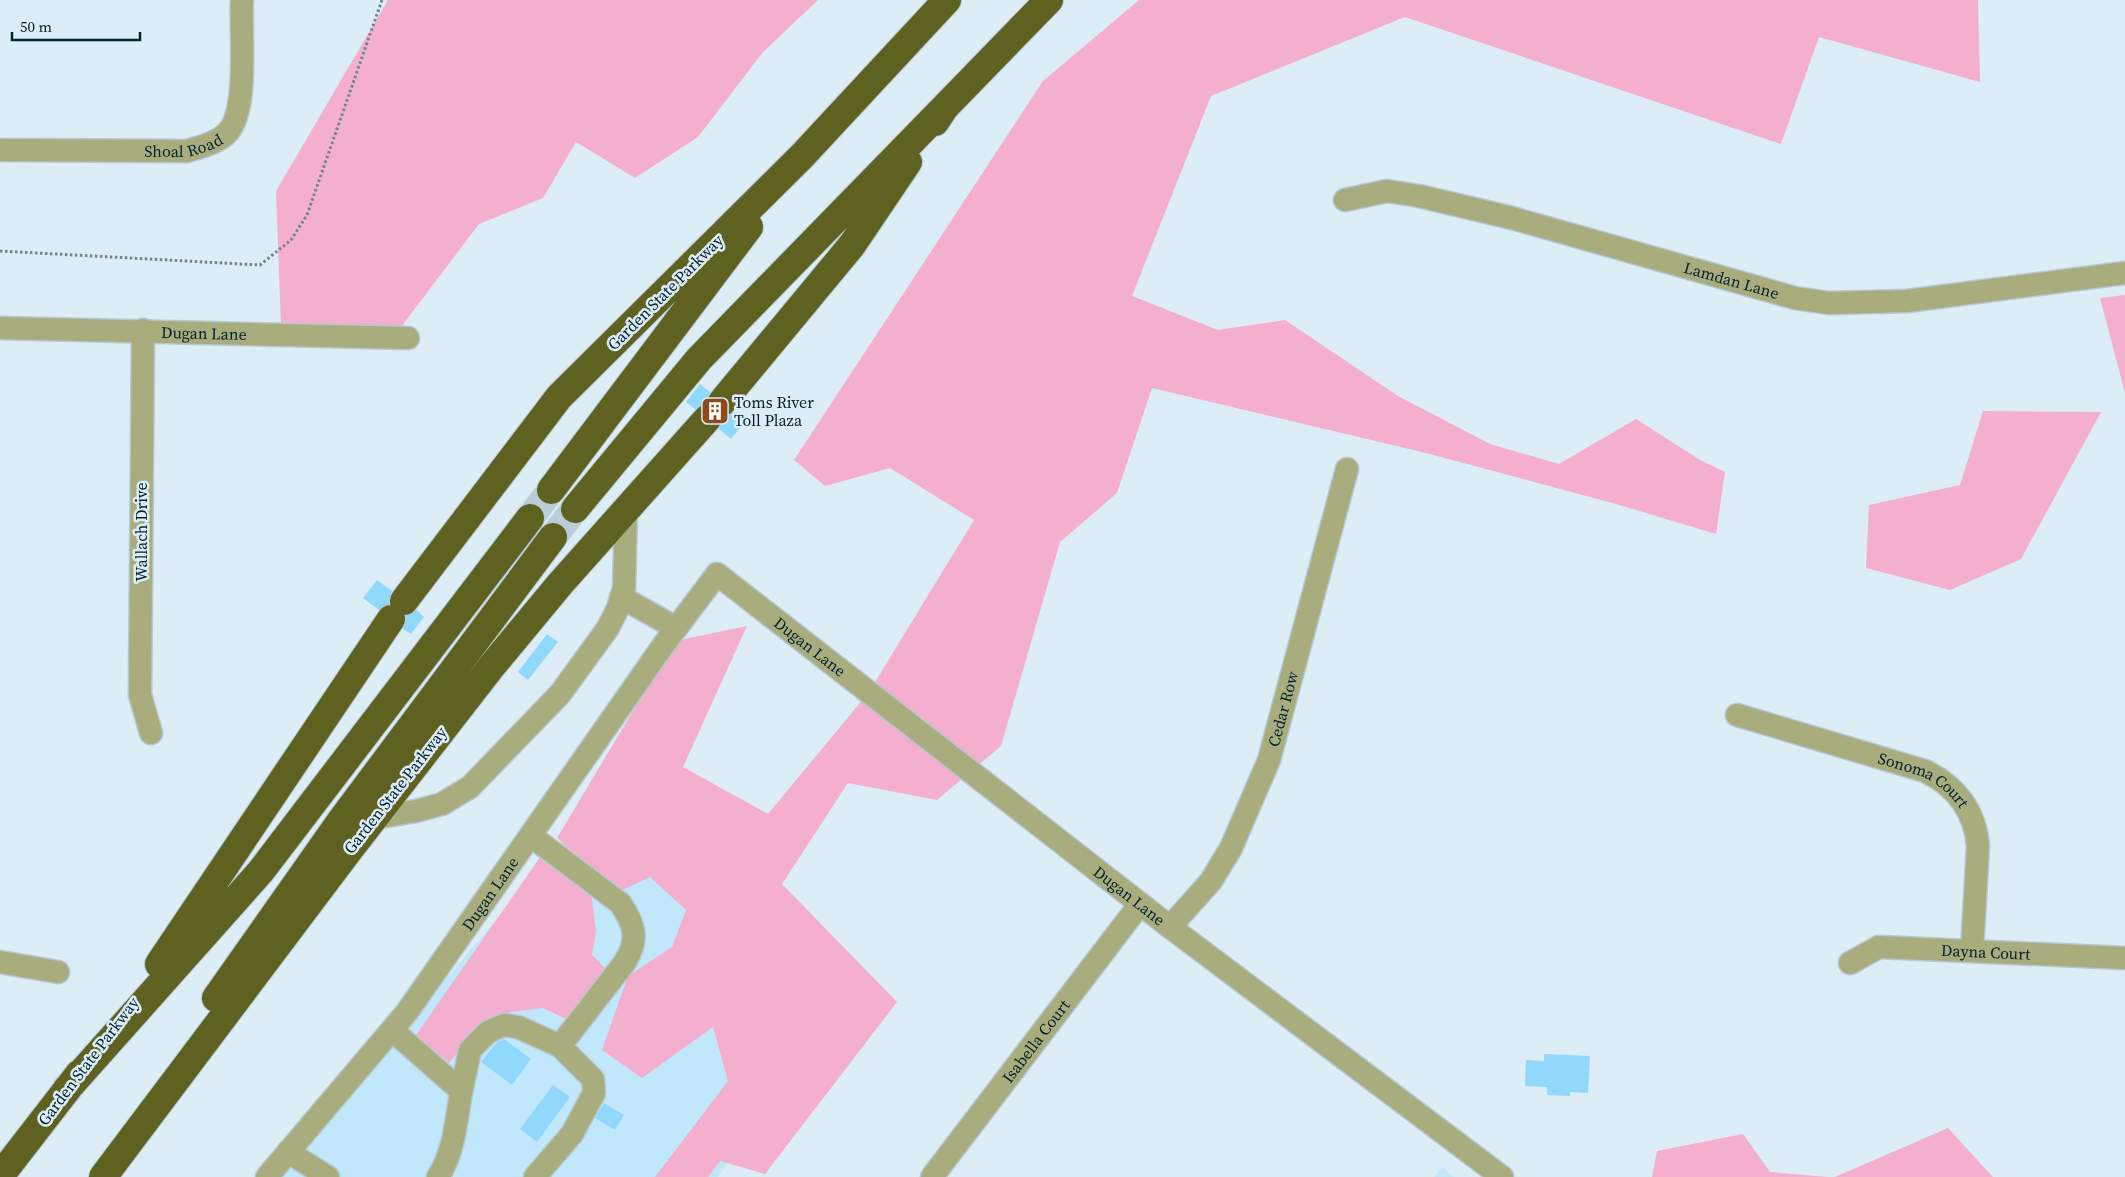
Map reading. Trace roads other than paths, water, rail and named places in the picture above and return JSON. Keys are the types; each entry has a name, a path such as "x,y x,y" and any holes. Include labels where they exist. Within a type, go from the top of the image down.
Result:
{"highway":[{"name":"Garden State Parkway","path":"0,1176 135,999 398,610 559,397 802,156 947,0"},
{"name":"Garden State Parkway","path":"104,1177 374,818 492,666 714,410 852,245 945,107 1049,0"},
{"path":"575,509 699,359 945,107"},
{"path":"551,490 639,377 802,156"},
{"path":"67,1089 261,871 530,518"},
{"path":"94,1177 340,822 553,537"}],"street":[{"name":"Shoal Road","path":"0,150 187,151 208,144 228,131 238,110 242,71 242,0"},
{"name":"Lamdan Lane","path":"1345,200 1387,191 1419,196 1512,218 1796,298 1829,303 1907,300 2125,273"},
{"name":"Dugan Lane","path":"0,328 143,330 408,338"},
{"name":"Wallach Drive","path":"143,330 140,695 150,733"},
{"name":"Cedar Row","path":"1170,927 1211,881 1231,848 1268,760 1347,469"},
{"path":"374,818 416,811 442,804 470,787 560,694 608,628 621,597 624,588 626,510"},
{"name":"Dugan Lane","path":"267,1177 407,1012 676,628 717,574 1140,904 1502,1177"},
{"path":"621,597 676,628"},
{"name":"Sonoma Court","path":"1737,715 1925,771 1943,779 1957,793 1977,828 1978,846 1972,950"},
{"path":"531,836 620,903 628,915 634,936 633,948 625,962 560,1046"},
{"name":"Isabella Court","path":"932,1177 1140,904"},
{"name":"Dayna Court","path":"1850,963 1879,947 2125,958"},
{"path":"0,962 58,972"},
{"path":"438,1177 446,1165 452,1142 470,1050 488,1032 504,1025 518,1027 560,1046 593,1079 594,1093 572,1134 536,1177"},
{"path":"392,1030 458,1088 461,1093"},
{"path":"288,1152 328,1177"}],"tunnel":[{"path":"530,518 551,490"},
{"path":"553,537 575,509"}],"place":[{"name":"Toms River Toll Plaza","path":"715,411"}]}
